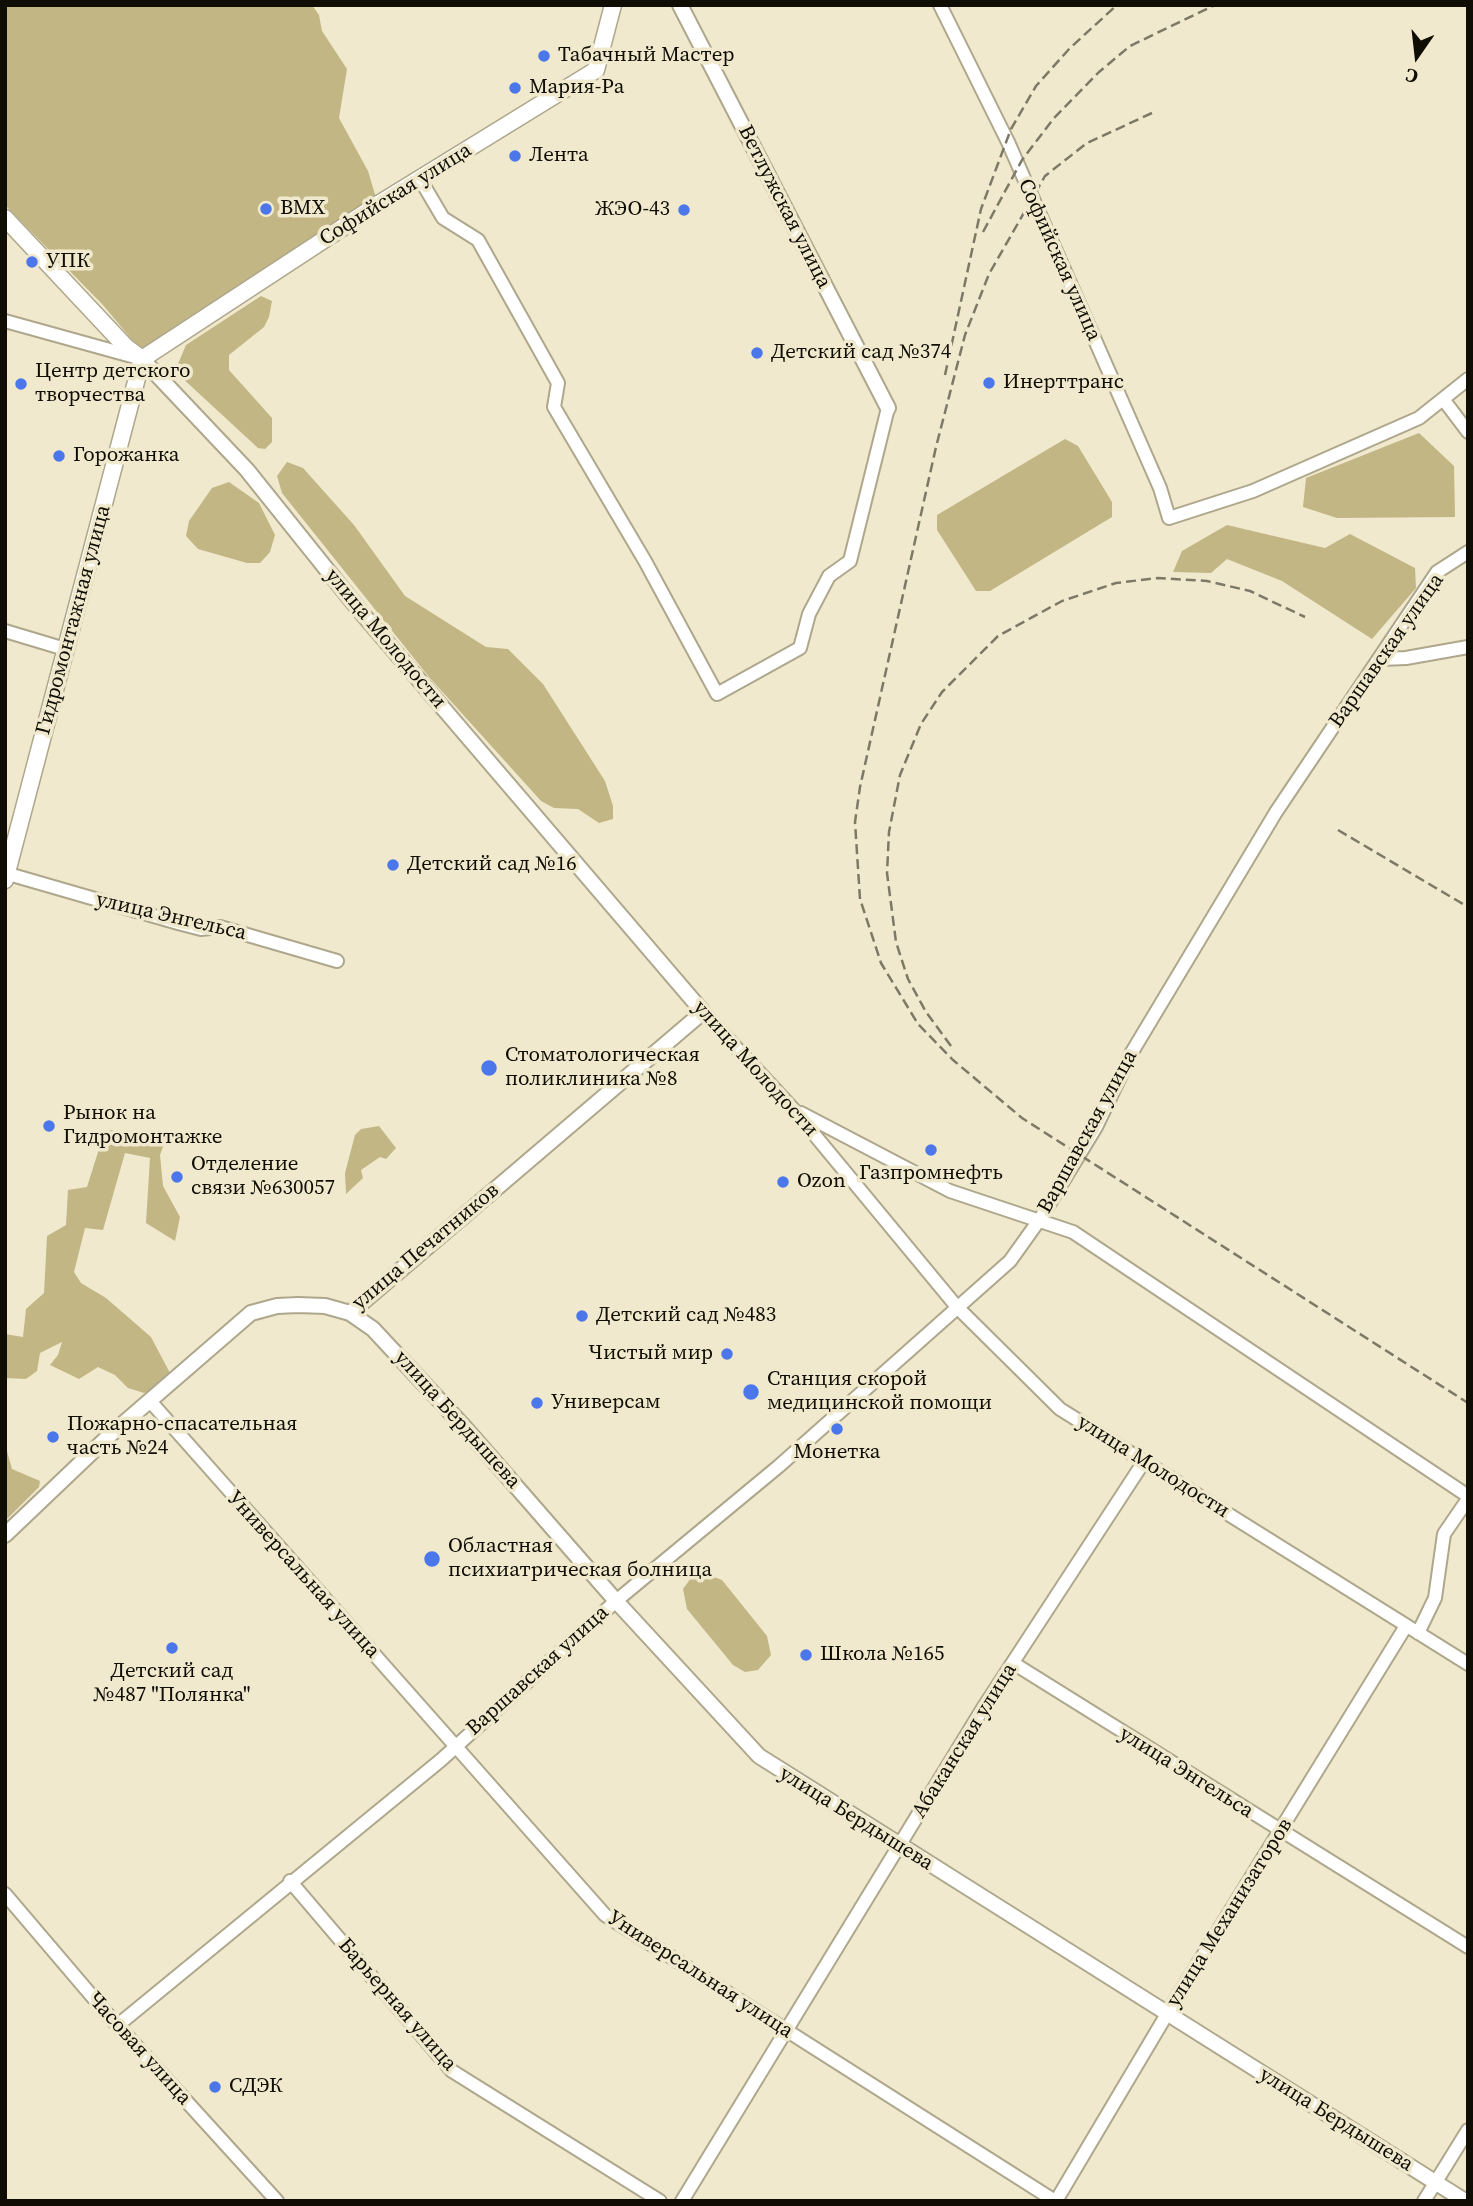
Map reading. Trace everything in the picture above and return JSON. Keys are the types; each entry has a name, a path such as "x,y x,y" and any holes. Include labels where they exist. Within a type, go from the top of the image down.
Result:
{"main road":[{"name":"Софийская улица","path":"142,359 420,179 596,71 613,5"},
{"path":"5,218 109,330 142,359"},
{"name":"Гидромонтажная улица","path":"6,876 142,359"}],"street":[{"name":"Ветлужская улица","path":"680,5 888,408"},
{"name":"Софийская улица","path":"940,5 1008,142 1160,488 1169,518 1253,491 1419,418 1443,399"},
{"path":"420,179 443,218 478,240 558,383 554,407 645,561 717,694 800,648 809,614 829,576 850,561 888,408"},
{"path":"5,321 142,359"},
{"name":"улица Молодости","path":"142,359 247,470 360,611 703,1012 794,1110 957,1307 1060,1409 1143,1464 1273,1541 1468,1664"},
{"path":"1468,379 1443,399 1468,432"},
{"name":"Варшавская улица","path":"118,2025 456,1747 615,1601 769,1474 1010,1261 1040,1219 1096,1127 1132,1052 1270,823 1437,572 1468,552"},
{"path":"5,631 65,649"},
{"path":"1381,659 1406,658 1468,647"},
{"name":"улица Энгельса","path":"6,876 201,929 220,927 337,961"},
{"name":"улица Печатников","path":"5,1535 150,1401 251,1313 277,1306 298,1305 325,1306 350,1312 703,1012"},
{"path":"794,1110 950,1191 1073,1232 1468,1497"},
{"name":"улица Бердышева","path":"350,1312 373,1329 466,1429 615,1601 759,1756 1465,2201"},
{"name":"Универсальная улица","path":"150,1401 606,1915 786,2032 1056,2201"},
{"name":"Абаканская улица","path":"682,2201 1013,1663 1143,1464"},
{"name":"улица Механизаторов","path":"1056,2201 1167,2014 1280,1832 1435,1598 1444,1534 1468,1497"},
{"name":"улица Энгельса","path":"1013,1663 1468,1947"},
{"name":"Барьерная улица","path":"290,1881 452,2071 660,2201"},
{"name":"Часовая улица","path":"5,1894 276,2201"},
{"path":"1424,2201 1468,2130"}],"shaded area":[{"path":"5,5 312,5 319,15 322,31 347,69 339,118 368,171 376,198 147,350 138,347 103,305 5,205"},
{"path":"261,296 272,301 269,317 264,327 229,355 229,370 272,418 272,442 265,449 258,448 180,376 178,364 186,345"},
{"path":"1419,433 1454,466 1455,517 1337,518 1303,507 1306,478"},
{"path":"1065,439 1078,446 1112,502 1112,517 990,591 976,591 937,530 937,515"},
{"path":"287,462 303,468 354,525 405,596 486,647 508,649 543,684 605,781 613,806 613,819 599,823 578,809 554,808 541,801 429,677 282,493 277,476"},
{"path":"229,482 259,503 275,535 270,552 260,563 247,563 198,549 186,536 189,521 212,488"},
{"path":"1227,525 1325,548 1350,534 1415,568 1416,588 1372,639 1282,581 1227,559 1211,573 1173,572 1182,551"},
{"path":"379,1126 396,1148 386,1159 380,1157 361,1170 363,1178 346,1194 345,1173 355,1135 361,1129"},
{"path":"105,1130 125,1131 164,1144 160,1155 163,1186 180,1217 175,1241 146,1223 150,1158 125,1153 103,1230 85,1228 74,1272 81,1283 106,1298 151,1337 171,1375 162,1386 144,1393 128,1388 115,1375 98,1367 79,1379 50,1365 58,1355 62,1342 40,1353 37,1371 26,1379 5,1378 5,1334 23,1337 26,1309 44,1293 47,1236 66,1225 68,1190 87,1187"},
{"path":"5,1444 12,1469 40,1481 39,1487 5,1521"},
{"path":"703,1573 722,1580 767,1636 771,1655 758,1670 745,1672 733,1665 687,1609 683,1589 691,1578"}],"railway":[{"path":"945,375 981,209 1011,129 1036,86 1070,48 1117,5"},
{"path":"983,232 1022,160 1054,118 1099,72 1130,46 1215,5"},
{"path":"1152,113 1087,143 1045,176 989,274 965,335 936,447 860,787 855,822 860,899 881,963 918,1024 953,1060 1022,1118 1468,1403"},
{"path":"951,1046 926,1012 908,979 896,942 887,873 889,832 900,775 921,724 942,692 998,636 1062,601 1116,583 1158,578 1207,581 1250,591 1305,617"},
{"path":"1338,830 1468,907"}],"place":[{"name":"Табачный Мастер","path":"544,56"},
{"name":"Мария-Ра","path":"515,88"},
{"name":"Лента","path":"515,156"},
{"name":"BMX","path":"266,209"},
{"name":"ЖЭО-43","path":"684,210"},
{"name":"УПК","path":"32,262"},
{"name":"Детский сад №374","path":"757,353"},
{"name":"Инерттранс","path":"989,383"},
{"name":"Центр детского творчества","path":"21,384"},
{"name":"Горожанка","path":"59,456"},
{"name":"Детский сад №16","path":"393,865"},
{"name":"Стоматологическая поликлиника №8","path":"489,1068"},
{"name":"Рынок на Гидромонтажке","path":"49,1126"},
{"name":"Газпромнефть","path":"931,1150"},
{"name":"Отделение связи №630057","path":"177,1177"},
{"name":"Ozon","path":"783,1182"},
{"name":"Детский сад №483","path":"582,1316"},
{"name":"Чистый мир","path":"727,1354"},
{"name":"Станция скорой медицинской помощи","path":"751,1392"},
{"name":"Универсам","path":"537,1403"},
{"name":"Монетка","path":"837,1429"},
{"name":"Пожарно-спасательная часть №24","path":"53,1437"},
{"name":"Областная психиатрическая болница","path":"432,1559"},
{"name":"Детский сад №487 \"Полянка\"","path":"172,1648"},
{"name":"Школа №165","path":"806,1655"},
{"name":"СДЭК","path":"215,2087"}]}
